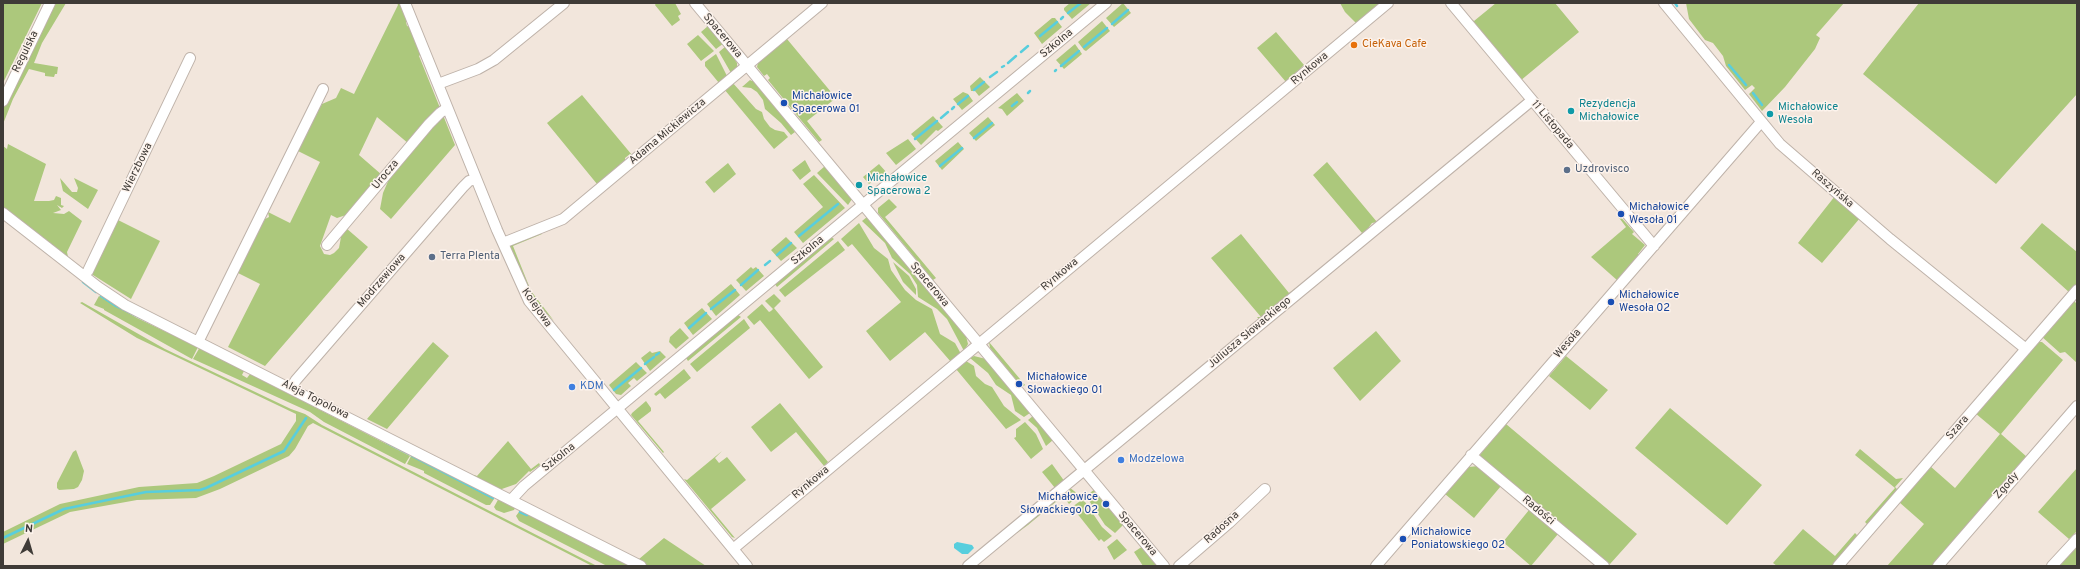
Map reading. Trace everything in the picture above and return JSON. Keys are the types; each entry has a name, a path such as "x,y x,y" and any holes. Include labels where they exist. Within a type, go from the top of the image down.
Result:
{"street":[{"name":"Regulska","path":"3,101 50,3"},
{"name":"Kolejowa","path":"405,3 476,179 529,301 617,410 747,566"},
{"path":"438,84 478,69 494,60 564,3"},
{"name":"Spacerowa","path":"695,3 1083,471 1164,566"},
{"name":"Adama Mickiewicza","path":"503,243 563,219 822,3"},
{"name":"Szkolna","path":"511,500 515,494 1106,3"},
{"name":"Rynkowa","path":"733,549 1388,3"},
{"name":"11 Listopada","path":"1451,3 1531,101 1654,246"},
{"name":"Raszyńska","path":"1664,3 1687,29 1780,144 1870,222 2026,349"},
{"name":"Wierzbowa","path":"84,276 88,271 190,58"},
{"path":"199,340 323,89"},
{"name":"Juliusza Słowackiego","path":"968,566 1531,101"},
{"name":"Urocza","path":"327,245 429,124 440,113 448,108"},
{"name":"Wesoła","path":"1376,566 1761,122"},
{"name":"Modrzewiowa","path":"291,388 296,380 463,187 476,179"},
{"name":"Aleja Topolowa","path":"3,214 84,276 125,305 199,340 641,566"},
{"name":"Szara","path":"1838,566 2077,290"},
{"name":"Zgody","path":"1938,566 2077,406"},
{"name":"Radości","path":"1471,455 1604,566"},
{"name":"Radosna","path":"1179,566 1229,523 1265,489"},
{"path":"2052,566 2077,539"}],"green space":[{"path":"3,3 42,3 3,83"},
{"path":"54,3 66,3 42,43 34,63 58,67 57,74 55,74 54,77 45,76 45,73 29,69 13,99 3,124 3,109"},
{"path":"397,3 400,3 407,20 407,26 410,27 421,54 419,56 440,108 409,144 377,117 359,155 382,175 346,215 337,218 331,215 320,246 324,254 330,255 334,253 339,248 341,237 346,228 368,247 265,366 228,347 260,284 238,273 247,251 265,219 269,217 268,212 290,223 320,162 298,151 322,104 336,98 341,88 354,94 398,5"},
{"path":"656,3 675,3 681,14 678,16 680,20 672,26 655,5"},
{"path":"1070,3 1091,3 1072,19 1064,10 1064,8"},
{"path":"1123,3 1131,13 1114,27 1106,18"},
{"path":"1340,3 1380,3 1356,23 1345,12"},
{"path":"1496,3 1555,3 1579,32 1520,81 1500,57 1502,55 1499,52 1496,52 1470,20 1471,19 1474,21"},
{"path":"1686,3 1844,3 1816,35 1820,38 1815,49 1785,87 1762,111 1749,94 1755,88 1752,85 1745,90 1726,66 1723,56 1713,43 1705,40 1689,19"},
{"path":"1919,3 2077,3 2077,94 1996,184 1863,74"},
{"path":"1052,18 1055,18 1062,27 1042,44 1034,33"},
{"path":"1102,21 1110,31 1086,51 1084,50 1078,42"},
{"path":"708,26 724,43 716,49 701,32"},
{"path":"1276,32 1304,65 1286,82 1257,48"},
{"path":"698,35 714,51 701,61 687,44"},
{"path":"787,39 836,98 807,121 822,140 819,142 768,80 770,78 767,74 764,76 757,67 758,63"},
{"path":"1075,44 1082,54 1064,69 1056,60"},
{"path":"726,46 737,63 737,68 731,73 719,52"},
{"path":"716,54 727,76 719,83 705,66 705,62"},
{"path":"980,77 990,87 979,96 975,91 971,91 970,86"},
{"path":"750,80 754,80 795,132 791,135 781,123 765,109 763,100 757,92 751,88 742,87"},
{"path":"732,82 756,109 762,112 764,119 770,127 784,132 788,137 774,149 724,89"},
{"path":"963,92 968,94 973,101 962,110 953,99"},
{"path":"1017,93 1024,101 1007,116 1002,109 998,108"},
{"path":"582,95 632,155 630,154 625,158 625,160 597,184 547,123"},
{"path":"443,115 455,145 391,219 380,209 383,193 392,172"},
{"path":"933,116 943,127 938,131 936,130 921,145 911,134"},
{"path":"988,117 995,125 976,141 969,133"},
{"path":"908,139 916,149 896,165 886,153"},
{"path":"958,142 964,149 942,170 935,161"},
{"path":"8,144 46,164 34,201 54,200 56,196 61,198 61,205 64,206 62,208 57,205 61,210 53,213 64,214 69,211 82,221 67,252 68,257 3,208 3,146 7,149"},
{"path":"805,160 811,171 800,180 792,170"},
{"path":"1327,162 1377,222 1372,223 1369,227 1370,230 1348,246 1362,233 1313,175"},
{"path":"728,163 736,174 714,193 705,182"},
{"path":"879,164 887,173 876,182 869,184 863,177"},
{"path":"825,166 852,199 848,205 817,173"},
{"path":"814,175 845,208 803,243 794,232 823,207 803,184"},
{"path":"60,178 72,192 77,192 78,188 74,178 98,190 88,209 63,191"},
{"path":"1835,196 1860,218 1822,263 1798,243"},
{"path":"889,199 897,207 885,217 936,278 933,280 878,213 878,208"},
{"path":"1618,214 1634,232 1632,234 1645,245 1638,254 1640,256 1618,281 1591,257 1626,227 1617,215"},
{"path":"867,217 966,336 968,344 964,351 947,319 937,309 918,297 917,285 910,274 892,258 885,243 862,221"},
{"path":"116,219 160,241 131,299 93,275 93,268"},
{"path":"859,223 874,248 888,259 891,270 905,290 916,300 932,309 940,334 955,343 961,354 951,362 925,332 890,361 866,331 901,302 852,244 848,247 841,239"},
{"path":"2042,223 2077,252 2077,284 2070,293 2020,248"},
{"path":"540,232 542,234 513,246 531,291 554,321 532,299 509,246"},
{"path":"1241,234 1289,293 1309,278 1259,319 1257,317 1261,317 1211,258"},
{"path":"786,237 797,248 781,261 771,250"},
{"path":"831,237 834,239 777,287 775,284"},
{"path":"838,241 845,250 785,297 779,290"},
{"path":"893,262 909,276 916,289 916,295 903,282"},
{"path":"751,267 753,269 756,267 764,276 746,291 736,280"},
{"path":"731,284 740,295 716,316 707,304"},
{"path":"774,294 781,301 774,308 823,367 809,379 760,320 754,325 747,317 762,304 769,312 771,311 773,309 765,301"},
{"path":"99,296 137,318 198,347 192,359 104,309 94,305"},
{"path":"2073,300 2077,304 2077,363 2065,352 2060,353 2041,336"},
{"path":"82,302 165,349 291,409 305,414 322,425 597,566 592,566 313,423 308,426 295,449 289,456 220,489 196,498 137,500 70,512 3,544 3,532 60,504 139,487 197,483 214,476 281,444 296,421 296,414 137,338 80,303"},
{"path":"702,308 712,319 693,335 684,323"},
{"path":"738,315 741,317 688,361 686,358"},
{"path":"744,319 750,328 697,372 690,364"},
{"path":"680,328 689,338 676,349 669,342 670,337"},
{"path":"1376,331 1401,361 1360,401 1333,368"},
{"path":"433,342 449,356 387,429 367,419"},
{"path":"989,342 1025,385 1022,387 990,348"},
{"path":"2036,342 2042,342 2063,360 2001,434 2027,457 1932,566 1887,566 1924,524 1899,502 1930,466 1955,488 2000,434 1975,413"},
{"path":"200,347 244,371 242,375 247,378 250,374 410,456 405,464 324,422 310,412 193,359"},
{"path":"650,351 652,353 660,351 666,357 650,371 641,358"},
{"path":"974,356 986,359 1030,413 1024,417 1015,411 1011,395 996,385 988,373 970,358"},
{"path":"1566,356 1608,390 1590,410 1549,376"},
{"path":"966,361 974,366 976,376 985,384 992,387 1004,406 1021,420 1006,429 956,369"},
{"path":"636,362 647,373 637,381 634,378 628,383 631,386 621,395 616,394 609,385"},
{"path":"684,369 691,378 665,399 660,393 656,396 654,394"},
{"path":"646,401 651,408 651,411 638,421 664,452 663,453 631,415"},
{"path":"780,403 828,462 824,466 796,432 771,452 751,427"},
{"path":"1670,408 1762,485 1727,525 1635,448"},
{"path":"1033,416 1053,440 1046,446 1037,428 1028,420"},
{"path":"1025,422 1036,434 1043,449 1031,459 1014,438 1016,437 1016,429"},
{"path":"1506,424 1637,534 1610,564 1478,457"},
{"path":"508,441 531,469 539,463 540,465 530,472 529,471 516,484 499,490 474,477 474,475 477,476"},
{"path":"1860,449 1896,479 1903,478 1895,487 1900,492 1868,525 1865,522 1895,488 1855,455"},
{"path":"76,450 84,471 82,480 78,487 74,489 59,490 57,488 57,483 73,452"},
{"path":"722,451 715,458 719,463 727,457 746,480 711,509 735,538 732,537 684,479 687,480"},
{"path":"411,456 494,499 490,505 486,505 424,473 424,471 407,464"},
{"path":"1052,464 1065,482 1055,488 1042,472"},
{"path":"1478,466 1501,486 1474,518 1445,494 1469,467"},
{"path":"2077,468 2077,531 2069,539 2038,512"},
{"path":"1069,487 1079,495 1069,504 1063,496 1028,525 1017,533 1015,532"},
{"path":"1095,489 1124,524 1115,533 1105,525 1086,496"},
{"path":"499,498 516,506 514,510 504,513 496,510 494,507"},
{"path":"1083,499 1102,527 1112,536 1104,542 1101,539 1099,541 1072,507"},
{"path":"521,509 634,566 607,566 519,521 516,516"},
{"path":"1529,510 1558,534 1531,566 1503,542"},
{"path":"1803,529 1835,556 1855,533 1858,536 1834,566 1777,566 1773,563"},
{"path":"664,538 706,566 648,566 635,560 636,558 639,559"},
{"path":"1117,539 1127,550 1114,560 1107,547"},
{"path":"2077,543 2077,566 2057,566"},
{"path":"1143,546 1159,566 1143,566 1134,552"}],"water":[{"path":"957,542 972,545 974,548 968,554 962,554 954,548 954,544"}],"waterway":[{"path":"1068,13 1081,3"},
{"path":"1112,24 1128,10"},
{"path":"1040,36 1057,22"},
{"path":"1084,47 1107,28"},
{"path":"1021,52 1028,46"},
{"path":"1061,66 1079,51"},
{"path":"1008,63 1016,56"},
{"path":"1729,65 1746,85"},
{"path":"990,77 997,72"},
{"path":"974,90 984,82"},
{"path":"1753,93 1762,105"},
{"path":"958,104 968,96"},
{"path":"1012,106 1017,102"},
{"path":"941,118 948,112"},
{"path":"915,139 937,121"},
{"path":"974,138 992,123"},
{"path":"940,166 962,148"},
{"path":"799,236 838,204"},
{"path":"777,255 791,243"},
{"path":"765,265 770,261"},
{"path":"741,285 758,270"},
{"path":"83,282 96,292"},
{"path":"711,309 735,290"},
{"path":"101,296 116,306 149,322"},
{"path":"689,328 706,313"},
{"path":"645,364 654,357"},
{"path":"614,390 641,368"},
{"path":"3,538 64,509 146,492 200,490 206,488 284,451 306,418"},
{"path":"387,443 409,454"},
{"path":"412,456 493,498"},
{"path":"520,512 527,515"}],"place":[{"name":"CieKava Cafe","path":"1354,45"},
{"name":"Michałowice Spacerowa 01","path":"784,103"},
{"name":"Rezydencja Michałowice","path":"1571,111"},
{"name":"Michałowice Wesoła","path":"1770,114"},
{"name":"Uzdrovisco","path":"1567,170"},
{"name":"Michałowice Spacerowa 2","path":"859,185"},
{"name":"Michałowice Wesoła 01","path":"1621,214"},
{"name":"Terra Plenta","path":"432,257"},
{"name":"Michałowice Wesoła 02","path":"1611,302"},
{"name":"Michałowice Słowackiego 01","path":"1019,384"},
{"name":"KDM","path":"572,387"},
{"name":"Modzelowa","path":"1121,460"},
{"name":"Michałowice Słowackiego 02","path":"1106,504"},
{"name":"Michałowice Poniatowskiego 02","path":"1403,539"}]}
